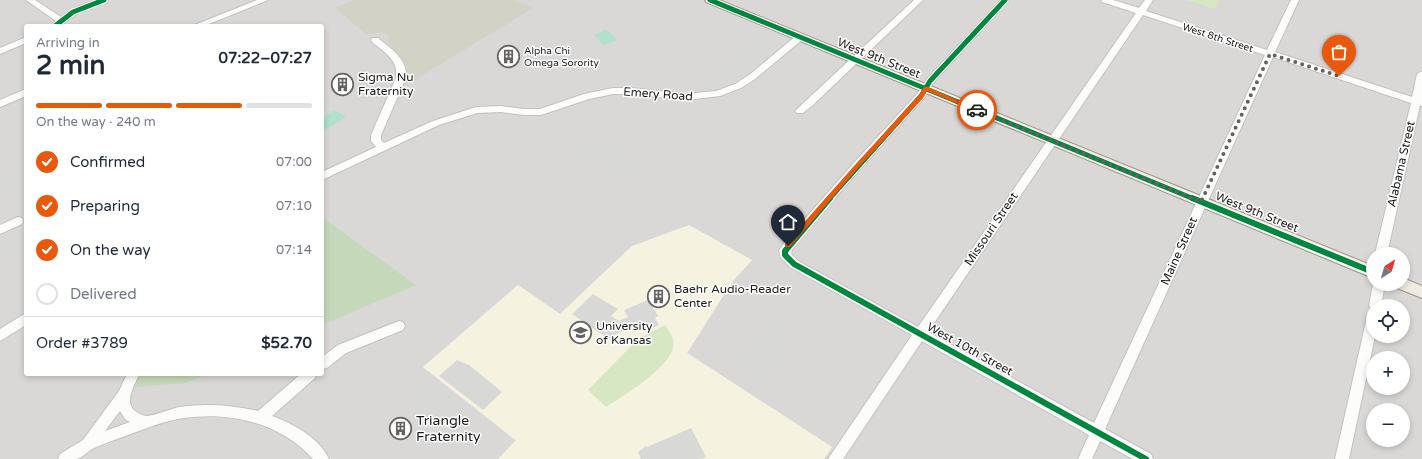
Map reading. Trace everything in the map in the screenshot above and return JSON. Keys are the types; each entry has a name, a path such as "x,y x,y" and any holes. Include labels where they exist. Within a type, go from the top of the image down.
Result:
{"main road":[{"name":"West 9th Street","path":"710,0 1366,269"},
{"path":"1410,287 1422,292"}],"street":[{"path":"30,0 58,24 73,12 104,0"},
{"path":"201,24 264,0"},
{"path":"800,111 919,0"},
{"path":"926,88 930,81 1005,0"},
{"name":"West 8th Street","path":"1105,0 1419,102"},
{"name":"Missouri Street","path":"835,459 1149,0"},
{"name":"Maine Street","path":"1085,459 1201,202 1295,0"},
{"name":"Emery Road","path":"324,175 436,123 476,110 501,109 524,112 541,112 587,96 613,91 630,91 686,97 717,94 738,86 752,77 800,37"},
{"path":"375,40 398,61 402,70 401,78 376,135 376,141 382,148"},
{"path":"0,51 24,41"},
{"name":"Alabama Street","path":"1382,247 1419,102 1422,74"},
{"name":"West 10th Street","path":"926,88 921,96 856,167 788,246 785,251 785,255 794,264 1146,459"},
{"path":"0,104 24,93"},
{"path":"0,218 4,228 18,221"},
{"path":"0,336 24,319"},
{"path":"324,362 342,349 399,326"},
{"path":"1342,459 1367,343"},
{"path":"87,444 123,396 132,376"},
{"path":"261,417 308,376"},
{"path":"123,396 124,406 128,414 136,419 147,422"},
{"path":"65,459 87,444 147,422 186,412 223,411 261,417 285,428 299,436 322,459"}],"shaded area":[{"path":"0,0 1422,0 1422,459 824,459 832,447 687,353 732,282 752,260 632,246 560,314 518,285 423,367 516,441 498,459 0,459"},
{"path":"353,0 516,0 533,8 403,87 407,75 407,66 388,41 389,36 381,32 367,35 335,8"},
{"path":"762,33 778,40 745,70 737,76 725,80 714,87 710,87 700,82 713,72 715,73 717,71 715,70 733,55 738,55 736,53"},
{"path":"594,137 644,163 631,174 621,174 577,150"},
{"path":"24,161 24,208 22,209 0,188 0,178 6,174 3,171"},
{"name":"University of Kansas","path":"689,225 752,260 732,282 687,353 832,447 824,459 498,459 516,440 423,367 518,285 560,314 632,246"},
{"path":"15,236 23,245 0,258 0,239 3,237 7,241"},
{"path":"593,294 618,309 611,316 619,321 628,317 624,310 648,300 658,316 655,318 659,325 644,332 639,324 616,334 610,340 572,314"},
{"path":"773,319 795,333 782,349 775,345 766,356 768,358 773,351 786,359 768,381 747,368 752,362 750,361 744,367 726,356 738,343 744,347 747,345 756,350 761,344 755,341"},
{"path":"457,360 469,365 502,392 483,410 439,376"},
{"path":"431,381 477,418 450,444 404,405"},
{"path":"691,428 706,457 701,459 641,459 638,452 646,446 647,447"}],"green space":[{"path":"1186,0 1215,0 1219,1 1215,9"},
{"path":"606,30 617,40 604,45 594,35"},
{"path":"335,110 346,117 324,131 324,117"},
{"path":"324,218 406,278 416,285 324,324"},
{"path":"665,325 672,336 674,345 663,365 634,389 606,407 588,390 639,338"},
{"path":"138,376 202,376 186,383 134,387"}],"cycle path":[{"path":"58,24 73,12 104,0"},
{"path":"710,0 1366,269"},
{"path":"1005,0 930,81 921,96 856,167 788,246 785,251 785,255 794,264 1146,459"}],"way so far":[{"path":"977,110 1201,202 1270,54 1339,76"}],"place":[{"name":"Alpha Chi Omega Sorority","path":"508,56"},
{"name":"Sigma Nu Fraternity","path":"343,84"},
{"name":"Baehr Audio-Reader Center","path":"659,296"},
{"name":"University of Kansas","path":"581,333"},
{"name":"Triangle Fraternity","path":"401,428"}],"route":[{"path":"788,246 856,167 921,96 926,88 977,110"}]}
